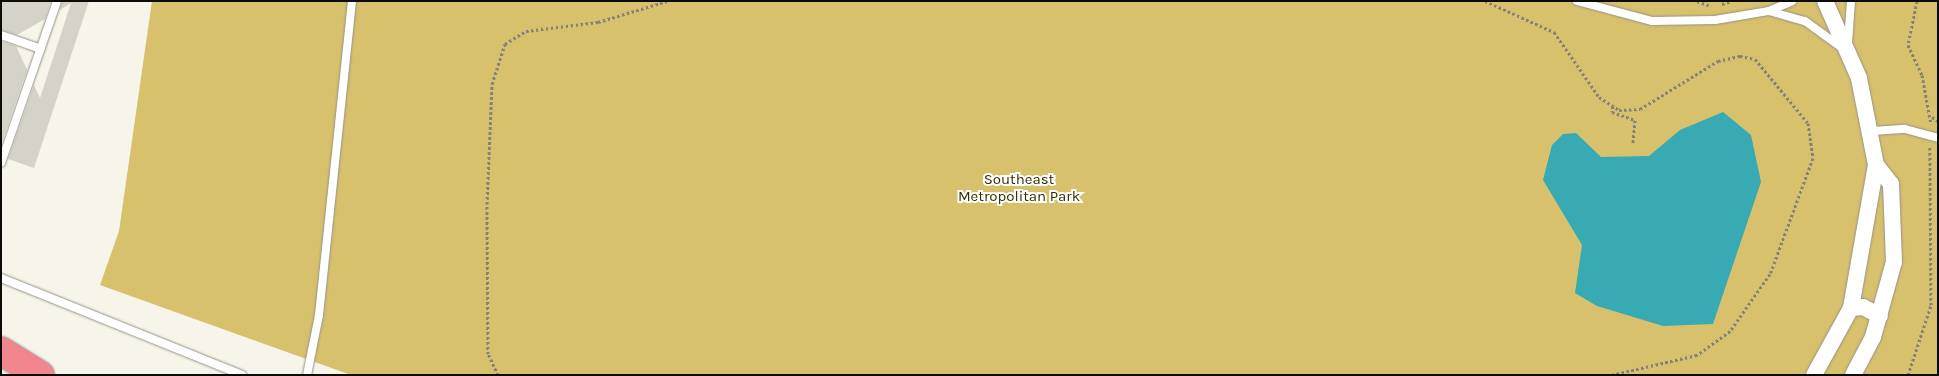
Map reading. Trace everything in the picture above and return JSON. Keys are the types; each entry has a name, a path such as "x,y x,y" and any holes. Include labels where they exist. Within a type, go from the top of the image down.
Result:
{"highway":[{"path":"1,350 40,375"}],"street":[{"path":"1814,375 1851,308 1876,166 1873,131 1848,52 1825,1"},
{"path":"1853,375 1880,316 1894,262 1895,223 1891,184 1876,166"},
{"path":"1851,308 1863,307 1880,316"}],"lane":[{"path":"1,163 57,1"},
{"path":"307,375 319,315 352,1"},
{"path":"1578,1 1652,21 1715,20 1769,11 1792,1"},
{"path":"1848,52 1851,1"},
{"path":"1769,11 1805,22 1848,52"},
{"path":"1,35 41,49"},
{"path":"1873,131 1905,129 1934,136"},
{"path":"1,278 242,375"}],"path":[{"path":"498,375 488,354 487,204 492,84 505,44 526,30 598,22 667,1"},
{"path":"1485,1 1554,32 1599,97 1613,106 1640,109 1718,61 1755,58 1808,123 1813,158 1770,274 1730,331 1697,355 1612,375"},
{"path":"1697,1 1711,6 1731,1"},
{"path":"1908,375 1931,305 1927,188 1934,136 1932,117 1922,75 1908,45 1917,1"},
{"path":"1613,106 1612,112 1635,120 1633,143"},
{"path":"1932,117 1938,121"}],"green space":[{"name":"Southeast Metropolitan Park","path":"152,1 1938,1 1938,375 351,375 100,285 119,231"}],"water":[{"path":"1723,112 1751,135 1761,182 1713,324 1663,326 1597,306 1575,293 1582,245 1543,180 1552,145 1563,134 1576,133 1601,157 1649,156 1680,130"}],"building":[{"path":"1,1 51,1 45,19 17,35 1,30"},
{"path":"62,1 89,1 34,168 8,159 34,85 40,98 71,3 60,10"},
{"path":"1,41 16,46 27,70 1,145"}]}
